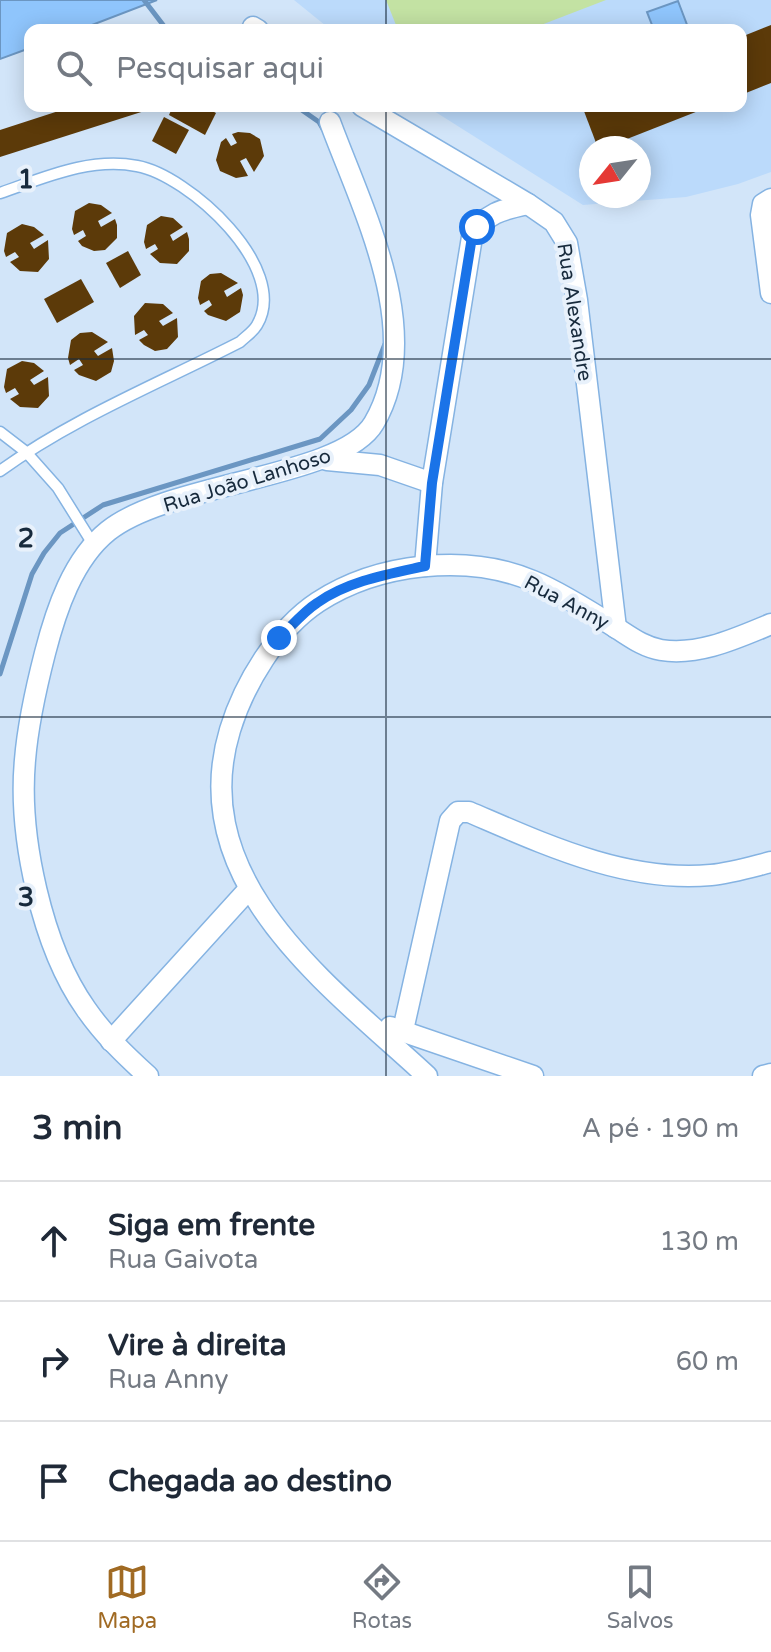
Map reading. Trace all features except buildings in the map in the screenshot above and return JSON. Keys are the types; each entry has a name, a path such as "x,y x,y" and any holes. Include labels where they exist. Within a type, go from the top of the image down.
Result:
{"street":[{"name":"Rua Alexandre","path":"372,112 528,204 554,222 567,243 577,300 616,628"},
{"name":"Rua João Lanhoso","path":"148,1076 111,1041 84,1006 63,968 45,917 24,806 25,761 34,698 51,628 78,568 88,536 165,503 321,460 359,441 372,426 388,396 394,338 392,302 380,257 330,122"},
{"path":"768,200 761,215 771,293"},
{"path":"425,566 432,483 472,237 483,219 528,204"},
{"path":"321,460 380,465 432,483"},
{"name":"Rua Anny","path":"427,1076 310,969 271,923 248,890 228,837 221,789 226,743 237,706 253,675 279,638 316,603 345,588 379,576 425,566 456,564 491,568 534,581 637,642 658,650 680,652 714,646 771,624"},
{"path":"403,1030 450,821 458,812 469,812 546,845 629,870 670,876 711,875 771,862"},
{"path":"111,1041 248,890"},
{"path":"370,1023 403,1030 533,1076"},
{"path":"434,1076 434,1063 444,1045"},
{"path":"763,1076 771,1074"}],"lane":[{"path":"0,193 88,165 114,163 140,166 160,174 190,192 230,228 253,259 262,286 263,311 257,327 240,342 72,426 0,471"},
{"path":"0,432 26,452 71,505 88,536"}],"shaded area":[{"path":"0,0 157,0 95,24 24,24 24,50 0,59"},
{"path":"294,0 771,0 771,172 686,197 651,200 651,136 579,136 579,202 436,112 747,112 747,24 324,24"},
{"path":"678,1 687,24 652,24 647,12"}],"green space":[{"path":"386,0 606,0 544,24 396,24"}],"waterway":[{"path":"144,0 162,24"},
{"path":"305,112 319,122 323,129"},
{"path":"0,674 32,574 60,533 103,505 320,439 351,410 369,385 385,344"}],"route":[{"path":"279,638 316,603 345,588 379,576 425,566 432,483 472,237 477,227"}]}
